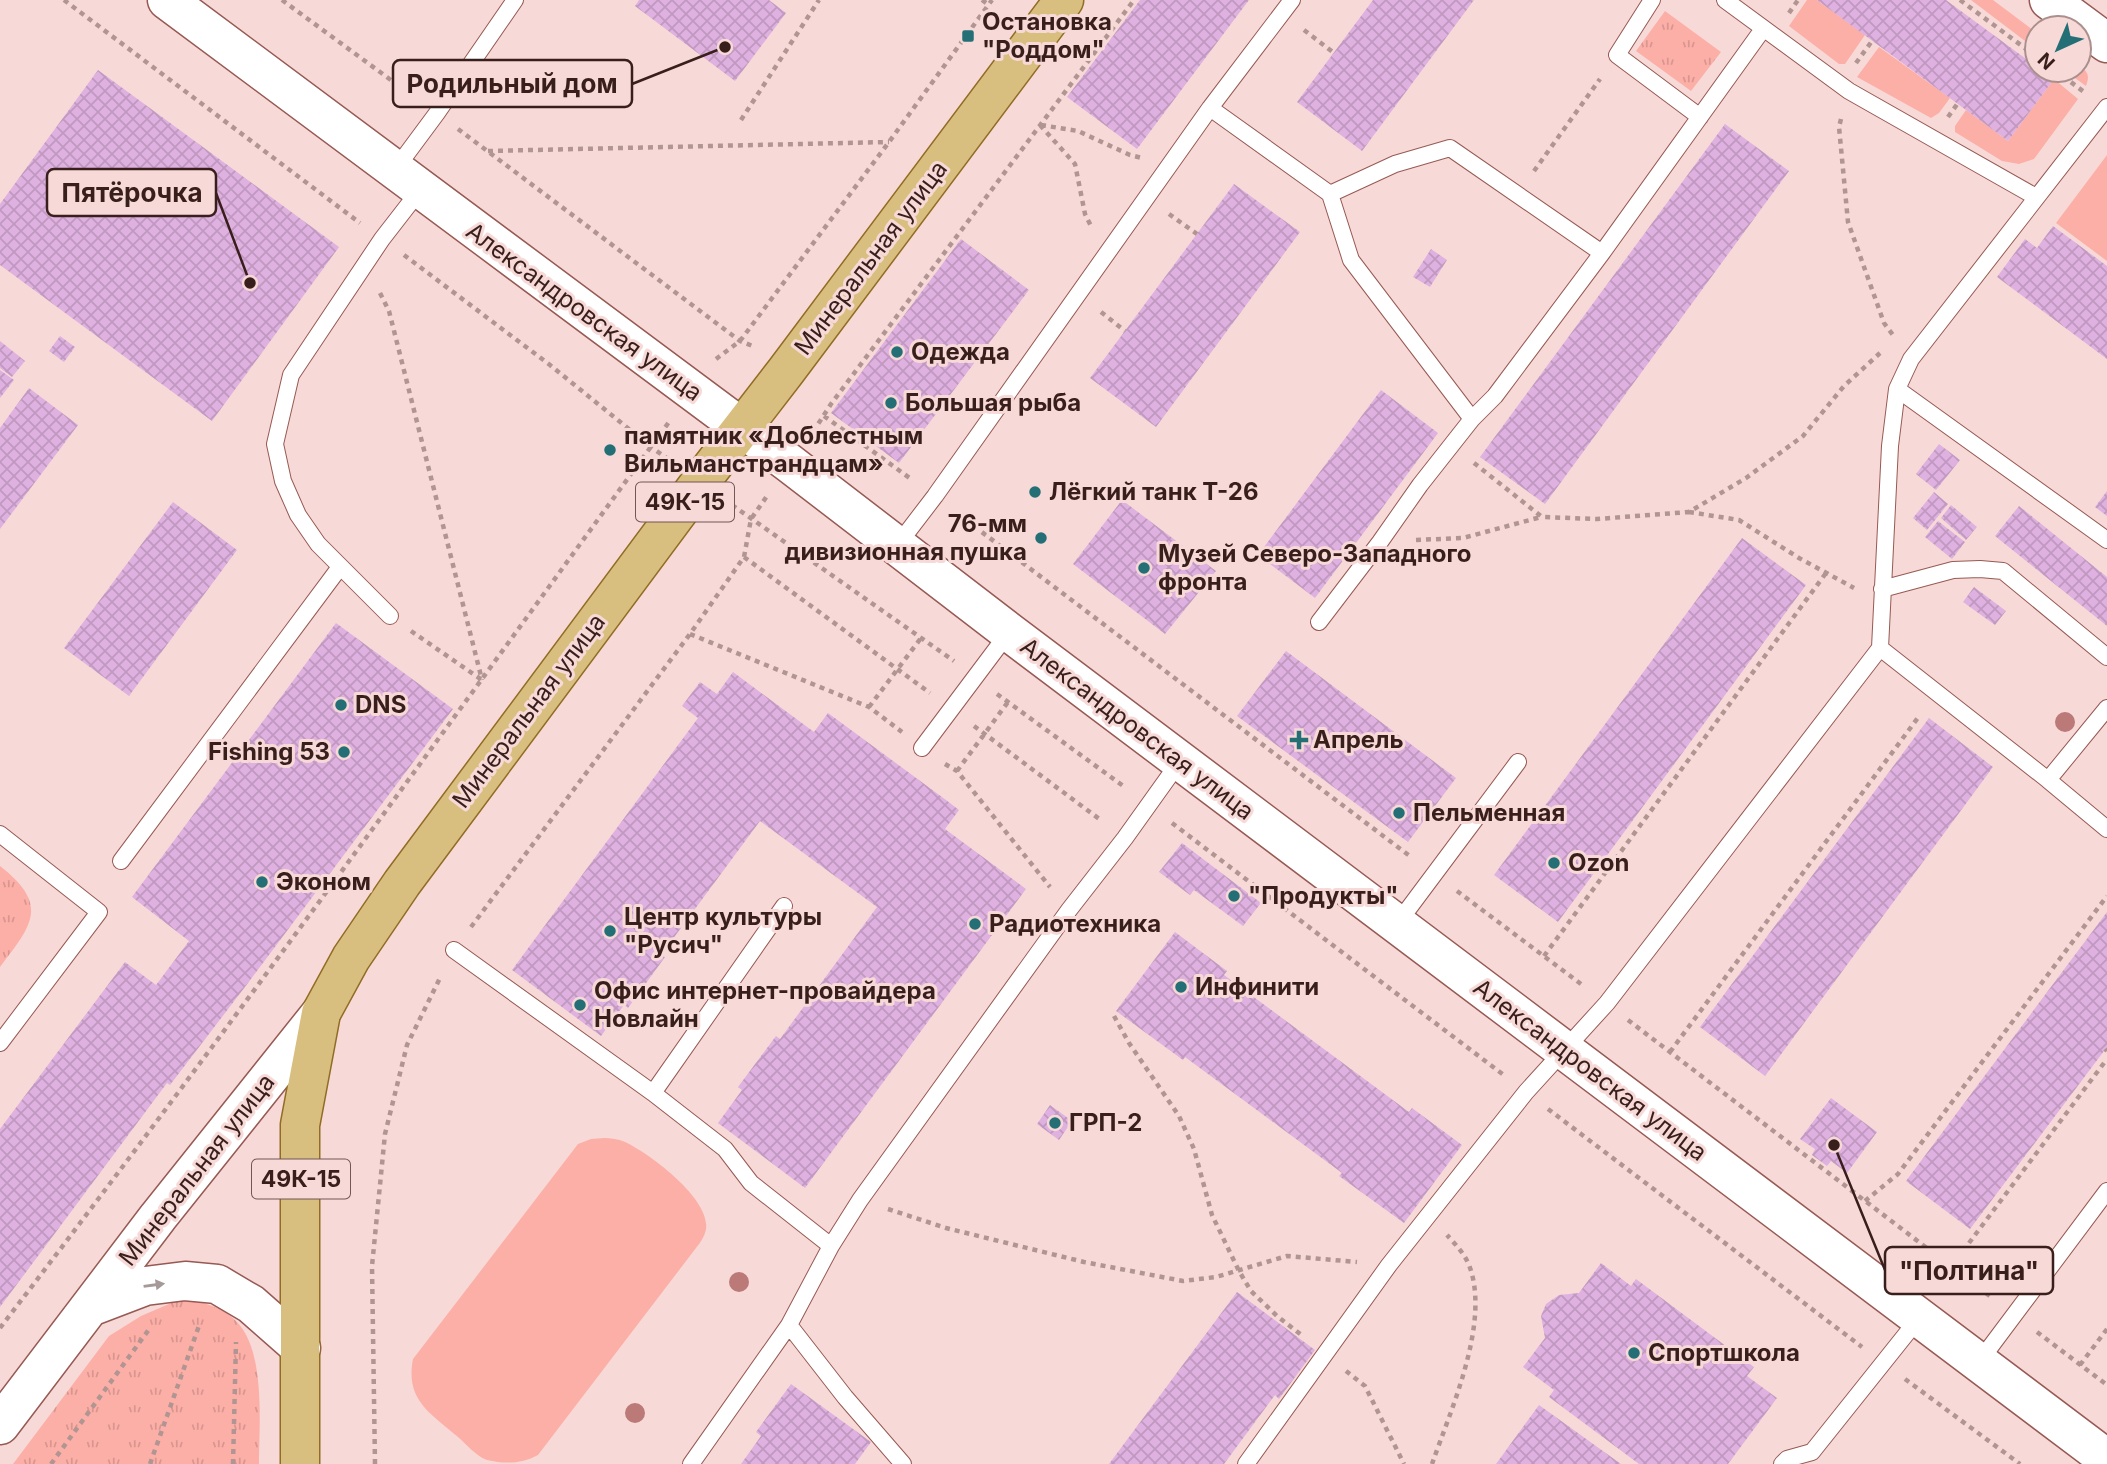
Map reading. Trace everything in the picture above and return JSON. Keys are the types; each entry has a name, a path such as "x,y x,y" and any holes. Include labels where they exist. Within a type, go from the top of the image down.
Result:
{"main road":[{"name":"Минеральная улица","path":"321,1013 351,958 402,883 1064,0"},
{"name":"49К-15","path":"300,1464 300,1125 321,1013"}],"street":[{"name":"Александровская улица","path":"167,0 789,463 896,547 2107,1459"},
{"path":"2049,0 2107,43"},
{"name":"Минеральная улица","path":"0,1425 158,1217 321,1013"},
{"path":"90,1307 145,1286 185,1281 217,1284 251,1304 301,1348"}],"lane":[{"path":"390,616 317,544 298,515 283,481 275,444 291,375 382,239 437,113 515,0"},
{"path":"896,547 1210,108 1292,0"},
{"path":"1652,0 1617,55 1700,117"},
{"path":"1725,0 1849,91 2036,197"},
{"path":"1319,622 1472,419 1495,396 1763,29"},
{"path":"1246,1464 1389,1265 1526,1092 1607,1003 1880,648 1890,446 1897,389 1912,359 2107,107"},
{"path":"1210,108 1331,194 1351,260 1472,419"},
{"path":"1331,194 1395,163 1450,148 1602,253"},
{"path":"1897,389 2107,540"},
{"path":"121,861 340,567"},
{"path":"1882,596 1953,570 2003,571 2107,657"},
{"path":"922,747 1009,632"},
{"path":"1880,648 2107,829"},
{"path":"2048,780 2107,708"},
{"path":"691,1464 789,1325 831,1246 860,1200 1069,909 1180,761"},
{"path":"1397,925 1518,762"},
{"path":"0,834 99,912 0,1043"},
{"path":"653,1093 784,906"},
{"path":"454,950 653,1093 725,1149 751,1183 831,1246"},
{"path":"1979,1362 2107,1191"},
{"path":"1783,1464 1787,1459 1812,1452 1919,1318"},
{"path":"789,1325 845,1397 903,1464"}],"path":[{"path":"64,0 550,365 650,447 976,677 2020,1464"},
{"path":"282,0 740,341 755,347 786,371"},
{"path":"741,120 819,0"},
{"path":"0,1328 131,1157 482,681 691,391 716,358 740,341 889,142 991,2 982,0"},
{"path":"375,1464 372,1265 385,1134 407,1045 454,950 690,634 744,557 751,519 789,463 1134,0"},
{"path":"1960,0 2023,47"},
{"path":"1281,13 1334,53"},
{"path":"1517,194 1617,55"},
{"path":"1849,91 1839,127 1849,222 1884,323 1912,359"},
{"path":"1040,125 1078,131 1130,155 1170,164"},
{"path":"1040,125 1075,164 1085,214 1105,256"},
{"path":"486,151 889,142"},
{"path":"365,264 389,311 482,681"},
{"path":"1689,512 1746,478 1803,436 1843,386 1896,338"},
{"path":"824,416 1607,1003 2107,1385"},
{"path":"1451,446 1542,517"},
{"path":"1380,542 1463,538 1542,517 1597,519 1689,512 1739,520 1826,573 1882,596"},
{"path":"1544,956 1826,573"},
{"path":"390,616 482,681"},
{"path":"690,634 869,707 957,772 1069,909"},
{"path":"1770,634 1777,640"},
{"path":"869,707 922,637"},
{"path":"1670,1052 1936,693"},
{"path":"957,772 1008,702"},
{"path":"1709,717 1717,722"},
{"path":"1885,762 1892,767"},
{"path":"1656,789 1663,794"},
{"path":"1833,832 1840,838"},
{"path":"1595,871 1602,877"},
{"path":"1864,1201 1898,1174 2107,896"},
{"path":"1780,904 1787,909"},
{"path":"1727,975 1735,980"},
{"path":"1114,1016 1129,1044 1179,1116 1194,1149 1212,1215 1251,1291 1277,1316 1365,1386 1404,1464"},
{"path":"1951,1267 2107,1059"},
{"path":"2051,1121 2057,1125"},
{"path":"2000,1189 2006,1194"},
{"path":"860,1200 946,1228 1084,1262 1183,1281 1216,1277 1287,1256 1389,1265"},
{"path":"1429,1216 1463,1252 1475,1286 1476,1305 1474,1328 1460,1385 1432,1464"},
{"path":"150,1464 203,1312"},
{"path":"51,1464 151,1327"},
{"path":"2080,1365 2107,1329"},
{"path":"233,1464 236,1337"}],"green space":[{"path":"1807,0 1817,0 1865,35 1845,64 1839,64 1789,26"},
{"path":"1971,0 1993,0 2023,22 2023,39"},
{"path":"1665,11 1721,52 1691,91 1636,51"},
{"path":"1879,47 1950,98 1939,113 1931,118 1857,77"},
{"path":"2050,84 2060,84 2078,99 2034,159 2019,164 2002,161 1955,132 1955,126 1966,110 2008,141"},
{"path":"2107,155 2107,261 2056,223"},
{"path":"0,866 26,892 31,915 21,939 0,967"},
{"path":"604,1138 620,1140 636,1148 676,1178 699,1204 705,1217 705,1234 538,1455 513,1462 487,1460 471,1450 422,1404 413,1385 413,1359 578,1144"},
{"path":"183,1298 205,1303 225,1312 237,1322 246,1335 257,1370 260,1410 259,1464 13,1464 109,1336 141,1316"}],"building":[{"path":"639,0 769,0 786,13 735,81 635,6"},
{"path":"1140,0 1249,0 1137,149 1067,97"},
{"path":"1373,0 1474,0 1362,151 1297,102"},
{"path":"1817,0 1946,0 2023,57 2023,84 2050,84 2008,141"},
{"path":"98,70 339,247 212,421 0,265 0,204"},
{"path":"1725,124 1789,171 1545,504 1480,457"},
{"path":"1234,184 1300,232 1156,427 1090,378"},
{"path":"2053,226 2107,266 2107,359 1997,277 2025,239 2037,248"},
{"path":"961,239 1029,290 899,463 831,413"},
{"path":"1431,249 1447,260 1430,287 1413,277"},
{"path":"60,336 75,347 64,362 49,351"},
{"path":"0,341 25,361 12,377 0,368"},
{"path":"0,370 14,380 0,398"},
{"path":"29,388 78,425 0,529 0,428"},
{"path":"1381,390 1438,433 1315,598 1258,555"},
{"path":"1939,444 1960,460 1936,490 1916,474"},
{"path":"2107,491 2107,516 2095,507"},
{"path":"1934,492 1948,504 1927,530 1913,518"},
{"name":"Музей Северо-Западного фронта","path":"1122,500 1216,571 1165,634 1073,564"},
{"path":"173,502 237,550 129,696 64,648"},
{"path":"1951,505 1977,527 1966,540 1941,518"},
{"path":"2019,506 2107,577 2107,626 1995,536"},
{"path":"1938,521 1965,542 1952,559 1925,537"},
{"path":"1742,538 1806,585 1558,922 1494,875"},
{"path":"1974,587 2006,611 1995,625 1963,602"},
{"path":"336,623 453,709 170,1085 167,1083 0,1307 0,1129 125,962 156,985 189,941 132,897"},
{"path":"1286,651 1456,778 1408,842 1237,716"},
{"name":"Центр культуры \"Русич\"","path":"733,672 814,732 828,713 946,800 959,810 945,829 1026,889 805,1188 718,1123 742,1090 738,1087 776,1036 780,1039 877,907 760,821 661,955 665,957 628,1008 624,1005 601,1036 512,970 698,718 682,706 700,682 717,694"},
{"path":"1929,718 1993,767 1765,1076 1700,1027"},
{"path":"1182,843 1261,903 1243,926 1194,890 1190,895 1159,872"},
{"path":"2107,912 2107,1047 1970,1229 1906,1181"},
{"path":"1175,932 1227,971 1224,975 1409,1112 1412,1108 1462,1145 1404,1223 1339,1176 1342,1173 1185,1057 1183,1060 1116,1011"},
{"path":"1831,1098 1877,1132 1847,1173 1831,1161 1827,1166 1812,1155 1815,1149 1800,1139"},
{"name":"ГРП-2","path":"1050,1105 1072,1121 1059,1140 1037,1124"},
{"name":"Спортшкола","path":"1601,1263 1631,1286 1636,1279 1754,1367 1747,1376 1777,1398 1728,1464 1639,1464 1549,1397 1554,1390 1523,1367 1545,1338 1541,1316 1546,1304 1559,1295 1579,1293"},
{"path":"1237,1292 1315,1350 1279,1399 1275,1395 1224,1464 1109,1464"},
{"path":"791,1384 871,1442 855,1464 741,1464 761,1436 756,1432"},
{"path":"1539,1405 1621,1464 1496,1464"}],"place":[{"name":"Остановка \"Роддом\"","path":"968,36"},
{"name":"Родильный дом","path":"725,47"},
{"name":"Пятёрочка","path":"250,283"},
{"name":"Одежда","path":"897,352"},
{"name":"Большая рыба","path":"891,403"},
{"name":"памятник «Доблестным Вильманстрандцам»","path":"610,450"},
{"name":"Лёгкий танк Т-26","path":"1035,492"},
{"name":"76-мм дивизионная пушка","path":"1041,538"},
{"name":"Музей Северо-Западного фронта","path":"1144,568"},
{"name":"DNS","path":"341,705"},
{"name":"Апрель","path":"1299,740"},
{"name":"Fishing 53","path":"344,752"},
{"name":"Пельменная","path":"1399,813"},
{"name":"Ozon","path":"1554,863"},
{"name":"Эконом","path":"262,882"},
{"name":"\"Продукты\"","path":"1234,896"},
{"name":"Радиотехника","path":"975,924"},
{"name":"Центр культуры \"Русич\"","path":"610,931"},
{"name":"Инфинити","path":"1181,987"},
{"name":"Офис интернет-провайдера Новлайн","path":"580,1005"},
{"name":"ГРП-2","path":"1055,1123"},
{"name":"\"Полтина\"","path":"1834,1145"},
{"name":"Спортшкола","path":"1634,1353"}]}
